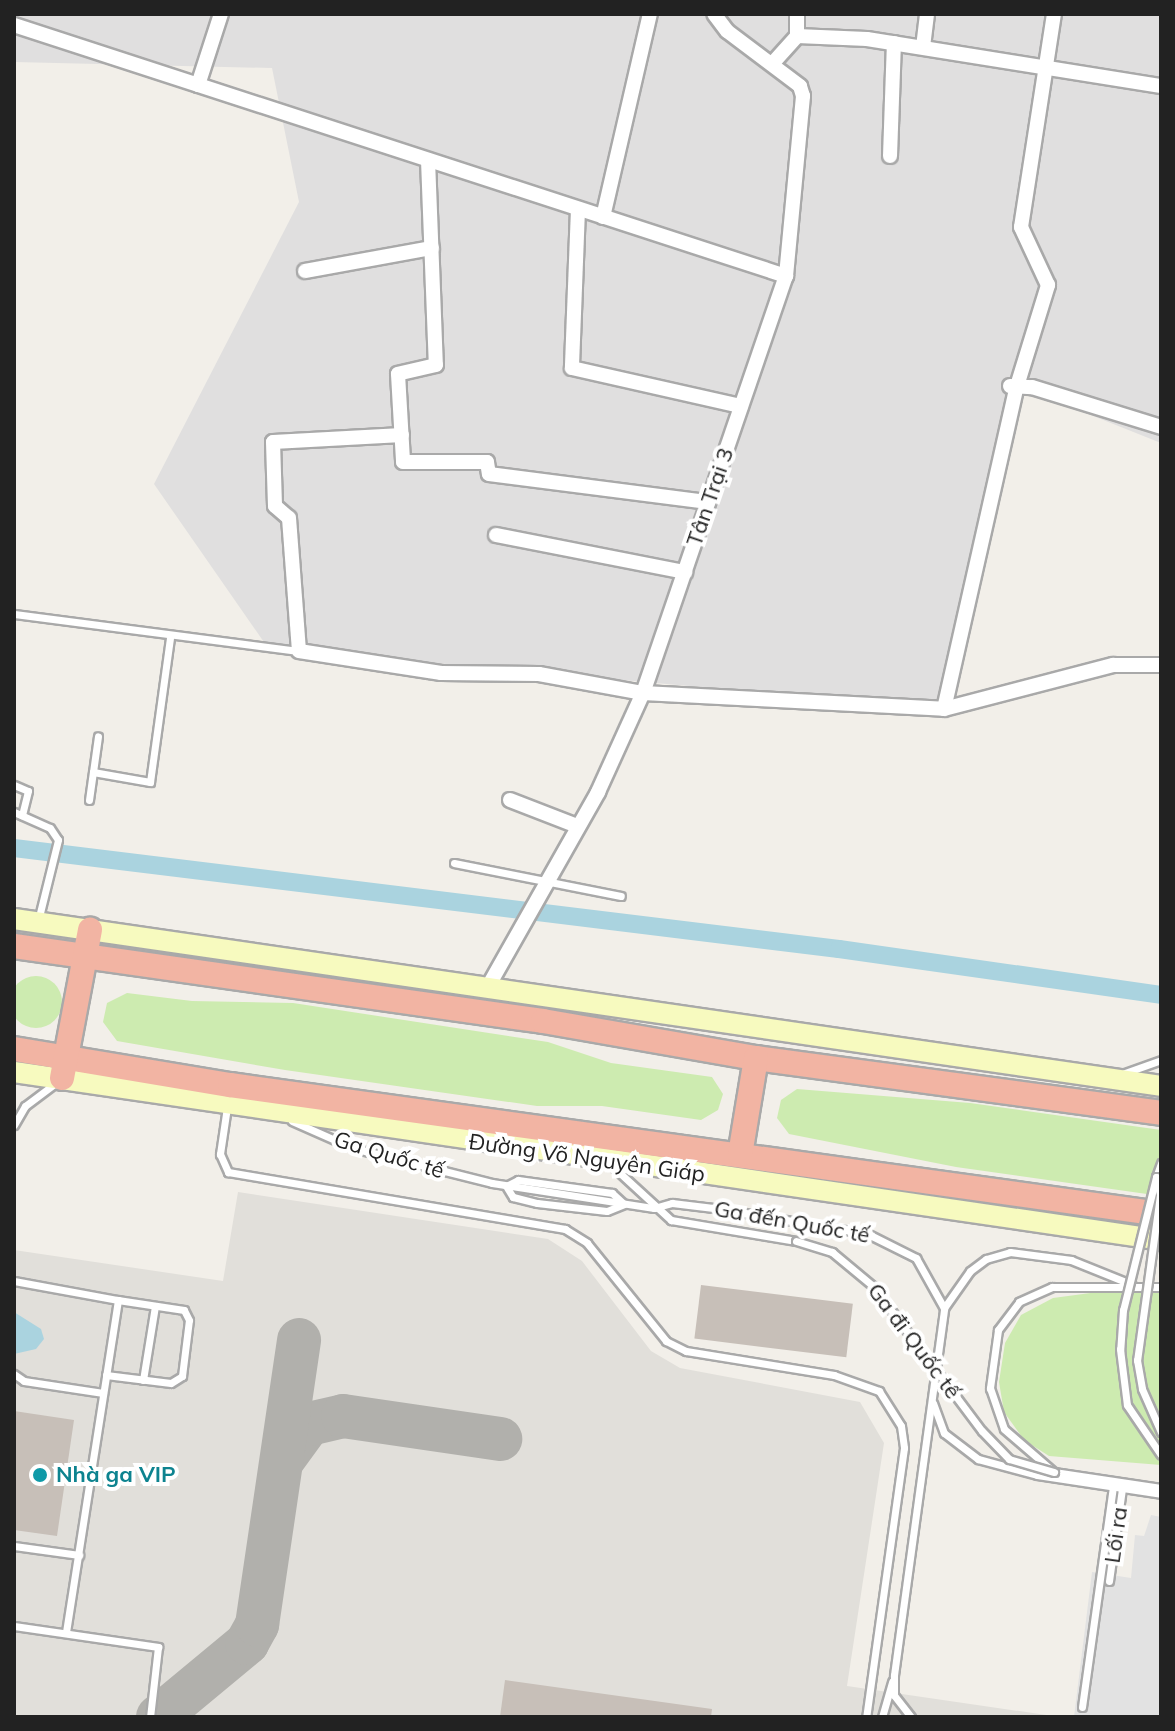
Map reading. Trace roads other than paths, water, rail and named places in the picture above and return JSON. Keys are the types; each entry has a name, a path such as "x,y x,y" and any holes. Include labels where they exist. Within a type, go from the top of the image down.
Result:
{"highway":[{"path":"66,1068 90,930"},
{"path":"14,946 296,985 756,1058 1161,1113"},
{"name":"Đường Võ Nguyên Giáp","path":"14,1049 66,1068 235,1093 740,1155 1161,1214"},
{"path":"740,1155 756,1058"}],"main road":[{"path":"14,919 489,985 1161,1086"},
{"path":"262,954 296,985"},
{"name":"Đường Võ Nguyên Giáp","path":"16,1074 66,1068"},
{"path":"235,1093 276,1113"},
{"name":"Đường Võ Nguyên Giáp","path":"276,1113 1161,1240"}],"street":[{"path":"198,85 221,14"},
{"path":"603,217 650,14"},
{"name":"Tân Trại 3","path":"489,985 543,882 577,826 643,693 786,276 803,96 800,86 727,31 714,14"},
{"path":"772,64 797,36 797,14"},
{"path":"923,47 927,14"},
{"path":"944,709 1013,386 1048,285 1021,227 1054,14"},
{"path":"14,25 786,276"},
{"path":"797,36 894,43 1048,65 1161,86"},
{"path":"890,156 894,43"},
{"path":"428,160 436,365 398,374 403,462 487,462 489,474 708,502"},
{"path":"578,209 572,368 741,406"},
{"path":"305,271 432,248"},
{"path":"1013,386 1161,427"},
{"path":"402,435 273,442 275,506 289,518 299,651 441,673 539,674 643,693 944,709 1113,665 1161,665"},
{"path":"496,535 685,572"},
{"path":"510,800 577,826"}],"lane":[{"path":"14,614 170,637 299,651"},
{"path":"93,772 150,782 170,637"},
{"path":"89,800 98,736"},
{"path":"14,785 28,791 18,813 50,828 58,840 37,923"},
{"path":"454,863 621,896"},
{"path":"1111,1078 1161,1060"},
{"path":"14,1125 25,1106 66,1068"},
{"path":"235,1093 220,1154 228,1172 565,1229 587,1243 666,1341 686,1351 834,1375 879,1391 892,1406 904,1448 866,1717"},
{"name":"Ga Quốc tế","path":"276,1113 353,1148 506,1186 518,1180 612,1193 624,1204"},
{"path":"607,1161 654,1208"},
{"path":"1161,1163 1123,1310 1120,1362 1127,1405 1161,1455"},
{"path":"1156,1177 1160,1195 1137,1360 1142,1389 1161,1432"},
{"name":"Ga Quốc tế","path":"506,1186 513,1197 537,1203 607,1211 624,1204 654,1208"},
{"name":"Ga đến Quốc tế","path":"654,1208 684,1204 868,1234 916,1258 944,1308"},
{"name":"Ga đi Quốc tế","path":"654,1208 671,1220 796,1241 832,1252 873,1286 982,1431 1009,1459 1054,1472 1161,1491"},
{"path":"911,1717 894,1695 894,1675 944,1308 970,1271 986,1259 1010,1252 1071,1260 1131,1284"},
{"path":"14,1281 187,1314 182,1376 171,1383 106,1375"},
{"path":"1054,1472 1004,1429 993,1408 991,1355 998,1330 1019,1302 1052,1287 1131,1284 1161,1287"},
{"path":"66,1633 118,1300"},
{"path":"143,1380 155,1306"},
{"path":"14,1374 24,1381 103,1393"},
{"path":"14,1387 24,1381"},
{"path":"932,1400 944,1433 978,1459 1118,1488 1161,1491"},
{"path":"1082,1707 1118,1488"},
{"name":"Lối ra","path":"1109,1581 1118,1488"},
{"path":"14,1546 79,1555"},
{"path":"14,1626 158,1647 150,1717"},
{"path":"882,1717 894,1675"}],"water":[{"path":"14,1312 41,1329 44,1339 36,1349 14,1354"}],"waterway":[{"path":"14,848 839,949 1161,995"}],"place":[{"name":"Nhà ga VIP","path":"40,1475"}]}
